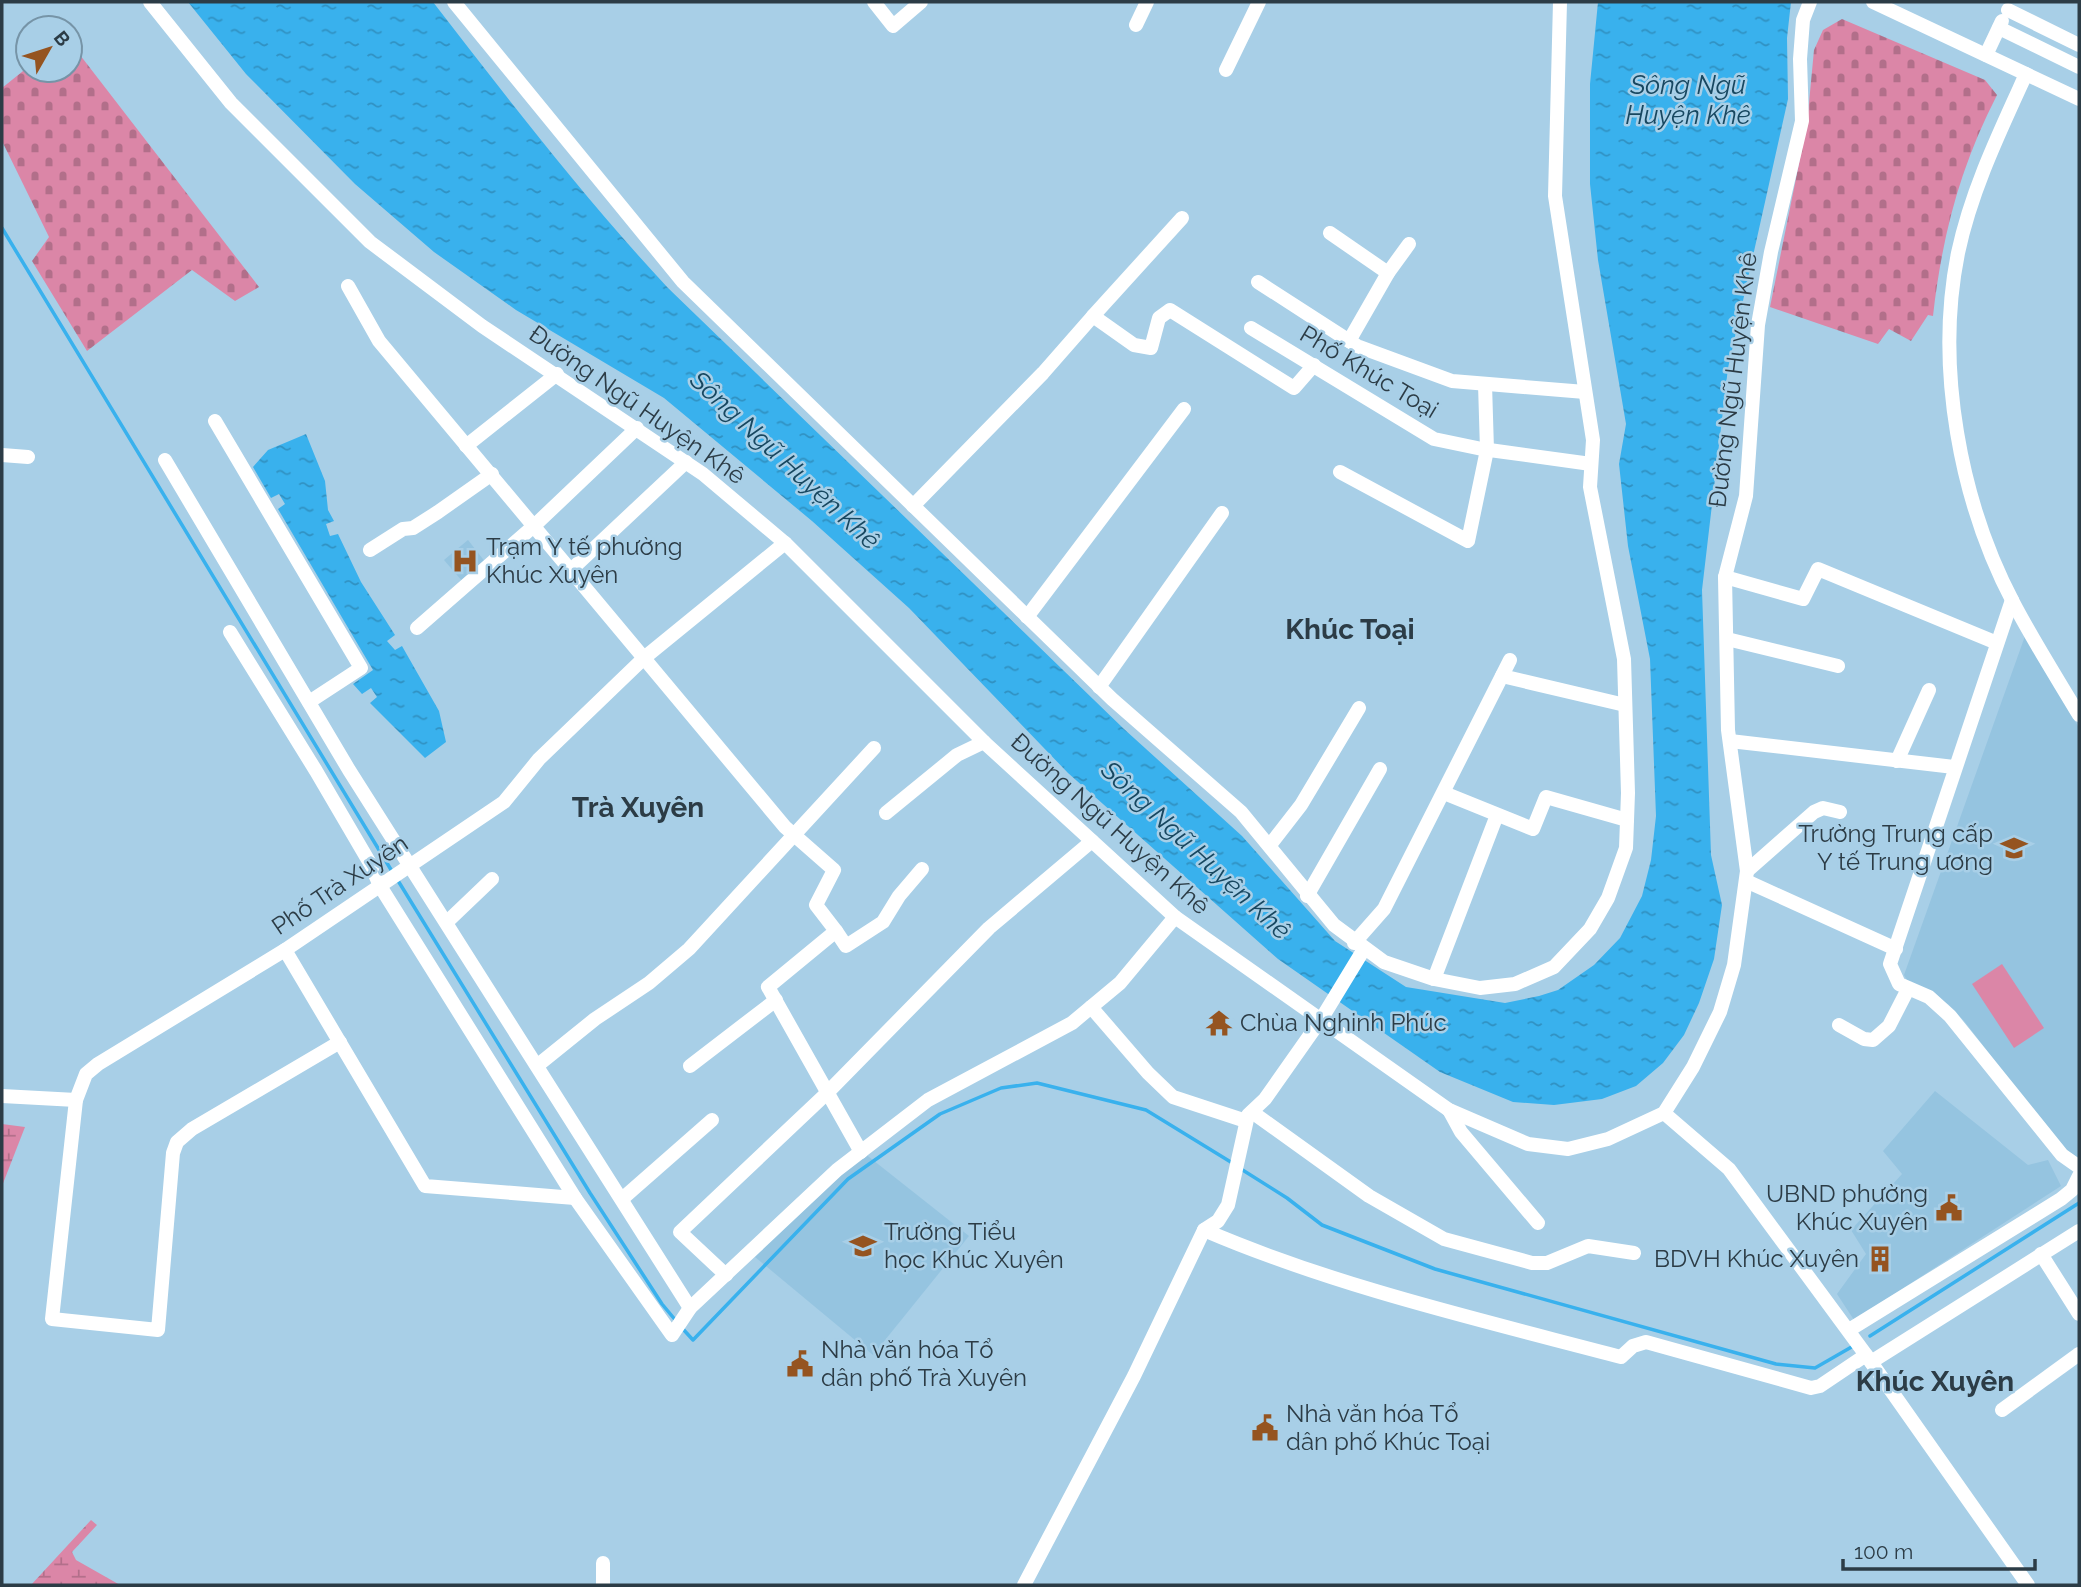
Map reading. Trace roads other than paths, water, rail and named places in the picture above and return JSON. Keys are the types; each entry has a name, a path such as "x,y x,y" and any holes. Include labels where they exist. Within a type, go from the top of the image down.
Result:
{"street":[{"name":"Đường Ngũ Huyện Khê","path":"150,2 231,103 370,242 482,326 687,462 785,543 984,742 1175,917 1449,1110 1528,1144 1553,1149 1568,1149 1608,1139 1664,1113 1693,1067 1720,1012 1734,965 1746,876 1730,741 1725,577 1745,496 1758,325 1771,252 1802,121 1800,59 1803,20 1810,2"},
{"path":"454,2 683,282 1099,687 1241,812 1307,896 1359,946 1384,962 1434,979 1480,988 1515,984 1554,967 1590,929 1608,898 1626,848 1624,659 1590,487 1593,440 1555,196 1560,2"},
{"path":"874,2 893,26 921,2"},
{"path":"1136,24 1147,2"},
{"path":"1226,70 1259,2"},
{"path":"1873,2 2079,99"},
{"path":"1986,55 2010,6 2079,45"},
{"path":"1999,28 2079,67"},
{"path":"2026,74 1983,173 1958,251 1950,339 1955,407 1966,477 2012,600 2079,713"},
{"path":"913,506 1043,373 1182,218"},
{"path":"1330,233 1388,272"},
{"path":"1349,341 1388,272 1409,244"},
{"path":"1258,282 1349,341 1452,382 1585,392"},
{"path":"348,286 379,341 466,446 795,836 834,870 816,905 846,946 883,922 899,896 922,869"},
{"path":"1093,316 1134,345 1151,348 1159,318 1171,310 1294,388 1314,365"},
{"name":"Phố Khúc Toại","path":"1251,328 1434,439 1487,450 1591,464"},
{"path":"466,446 557,374"},
{"path":"1340,472 1468,541 1487,450 1485,384"},
{"path":"1027,617 1184,409"},
{"path":"215,421 360,668 309,702"},
{"path":"417,628 535,525 638,428"},
{"path":"2,455 28,457"},
{"path":"165,460 309,702 690,1308"},
{"path":"572,569 687,462"},
{"path":"370,550 403,529 422,523 492,474"},
{"path":"1099,687 1222,513"},
{"name":"Phố Trà Xuyên","path":"340,1042 191,1129 177,1142 170,1174 158,1330 52,1319 76,1100 86,1074 98,1064 285,950 504,802 539,759 644,658 785,543"},
{"path":"1725,577 1803,599 1818,569 1997,643"},
{"path":"2012,600 1889,964 1899,984 1928,997 1950,1017 2062,1155 2079,1167"},
{"path":"230,632 337,806 380,886 575,1198 671,1335 690,1308 837,1170 928,1100 1072,1023 1120,983 1175,917"},
{"path":"1727,639 1838,666"},
{"path":"1024,1585 1134,1376 1204,1230 1218,1221 1228,1205 1247,1120 1322,1018 1359,946 1384,909 1510,660"},
{"path":"1502,676 1625,705"},
{"path":"1897,761 1929,690"},
{"path":"1269,845 1301,805 1359,708"},
{"path":"1730,741 1954,767"},
{"path":"886,813 957,755 984,742"},
{"path":"538,1065 595,1019 649,984 689,949 874,748"},
{"path":"1307,896 1380,769"},
{"path":"1444,793 1533,829 1546,797 1627,820"},
{"path":"1840,812 1823,808 1814,812 1746,876 1896,949"},
{"path":"1434,979 1497,816"},
{"path":"726,1275 680,1232 827,1093 989,928 1092,841"},
{"path":"448,921 492,879"},
{"path":"836,931 768,987 861,1152"},
{"path":"285,950 425,1186 575,1198"},
{"path":"1839,1025 1853,1034 1873,1040 1889,1026 1908,989"},
{"path":"690,1066 776,1000"},
{"path":"1091,1007 1148,1073 1173,1097 1247,1120 1444,1239 1532,1263 1547,1263 1588,1246 1634,1253"},
{"path":"2,1096 76,1100"},
{"path":"1449,1110 1461,1132 1538,1223"},
{"path":"1664,1113 1729,1169 1861,1347 2028,1585"},
{"path":"622,1199 712,1120"},
{"path":"1204,1230 1285,1262 1621,1357 1633,1346 1646,1342 1811,1388 1819,1386 1861,1347 2073,1190 2079,1176"},
{"path":"1861,1347 2041,1254 2079,1231"},
{"path":"2041,1254 2079,1314"},
{"path":"2002,1410 2079,1354"},
{"path":"603,1563 603,1585"}],"water":[{"name":"Sông Ngũ Huyện Khê","path":"188,2 433,2 577,184 668,288 1124,729 1242,836 1335,941 1406,987 1505,1003 1558,990 1594,965 1620,938 1642,896 1651,860 1656,816 1650,659 1628,546 1619,464 1626,424 1598,260 1590,184 1590,84 1598,2 1791,2 1787,38 1788,99 1728,368 1702,590 1711,855 1722,905 1714,959 1699,1003 1684,1035 1663,1063 1636,1086 1602,1099 1554,1105 1513,1102 1440,1072 1278,959 1068,773 909,608 812,521 664,398 516,310 434,252 355,184 246,74"},
{"path":"306,434 325,481 328,510 334,521 326,524 330,536 338,534 361,582 395,635 387,641 395,650 402,646 439,711 446,742 425,758 370,703 377,697 371,688 362,694 353,684 373,670 278,509 285,504 279,494 271,498 253,467 268,450"}],"waterway":[{"path":"2,228 393,873"},
{"path":"397,879 590,1193 662,1304 677,1322"},
{"path":"682,1328 693,1340 848,1179 940,1114 1001,1088 1037,1083 1146,1110 1234,1164"},
{"path":"1241,1169 1287,1198 1322,1225 1435,1269 1776,1364 1815,1368 1855,1345"},
{"path":"1870,1336 2079,1203"}],"place":[{"name":"Trạm Y tế phường Khúc Xuyên","path":"465,561"},
{"name":"Trường Trung cấp Y tế Trung ương","path":"2014,848"},
{"name":"Chùa Nghinh Phúc","path":"1219,1023"},
{"name":"UBND phường Khúc Xuyên","path":"1949,1208"},
{"name":"Trường Tiểu học Khúc Xuyên","path":"863,1246"},
{"name":"BDVH Khúc Xuyên","path":"1880,1259"},
{"name":"Nhà văn hóa Tổ dân phố Trà Xuyên","path":"800,1364"},
{"name":"Nhà văn hóa Tổ dân phố Khúc Toại","path":"1265,1428"}],"district":[{"name":"Khúc Toại","path":"1350,629"},
{"name":"Trà Xuyên","path":"638,807"},
{"name":"Khúc Xuyên","path":"1935,1381"}]}
